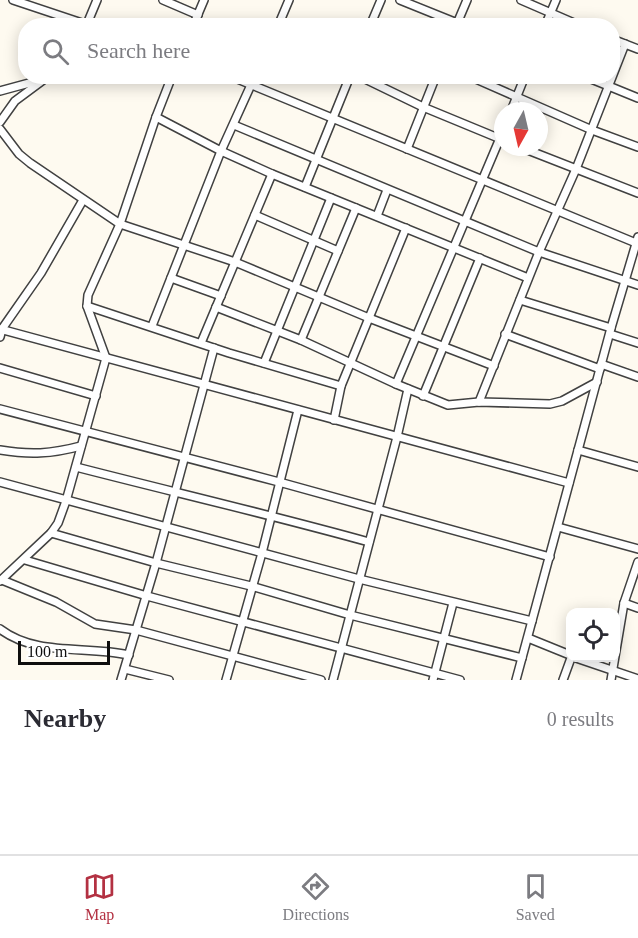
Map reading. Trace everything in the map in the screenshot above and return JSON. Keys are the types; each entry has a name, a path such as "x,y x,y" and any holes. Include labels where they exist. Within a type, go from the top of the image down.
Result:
{"street":[{"path":"13,0 68,18"},
{"path":"91,18 97,0"},
{"path":"163,0 198,15"},
{"path":"197,18 204,0"},
{"path":"282,18 290,0"},
{"path":"373,18 381,0"},
{"path":"400,0 443,18"},
{"path":"460,18 467,0"},
{"path":"521,0 562,18"},
{"path":"548,18 556,0"},
{"path":"620,42 638,49"},
{"path":"620,57 625,44"},
{"path":"0,91 25,84"},
{"path":"0,122 15,101 38,84"},
{"path":"169,84 120,224 90,289 87,306 106,358 66,501 58,523 51,534 1,581 56,602 95,624 136,630 321,680"},
{"path":"305,187 347,84"},
{"path":"376,84 494,137"},
{"path":"407,149 433,84"},
{"path":"487,84 592,130 638,147"},
{"path":"514,102 522,84"},
{"path":"602,84 638,98"},
{"path":"479,402 528,278 610,84"},
{"path":"152,326 221,151 252,85 483,182 637,240 610,331 517,679"},
{"path":"156,117 221,151 272,174 528,278"},
{"path":"234,125 464,223 539,252 638,285"},
{"path":"0,129 19,154 30,163 120,224 235,262 369,318 494,366"},
{"path":"396,384 453,247 494,156"},
{"path":"543,156 638,193"},
{"path":"201,343 272,174"},
{"path":"377,216 387,190"},
{"path":"264,363 331,198"},
{"path":"83,200 40,273 1,332 204,384 569,483"},
{"path":"301,340 356,208"},
{"path":"255,215 338,251"},
{"path":"334,420 341,386 406,228"},
{"path":"423,396 480,258"},
{"path":"171,278 221,296"},
{"path":"520,300 638,343"},
{"path":"87,306 214,348 341,386"},
{"path":"216,307 301,340 423,396 448,405 479,402 550,404 562,401 597,382"},
{"path":"505,334 638,377"},
{"path":"121,680 147,596 214,348"},
{"path":"0,368 96,396"},
{"path":"333,680 408,389"},
{"path":"0,409 279,482 550,557"},
{"path":"226,680 262,553 298,410"},
{"path":"0,450 40,454 81,446"},
{"path":"578,450 638,467"},
{"path":"76,467 175,493 271,514 369,542"},
{"path":"0,482 359,579 532,621"},
{"path":"558,527 638,549"},
{"path":"51,534 251,586 350,615 522,658"},
{"path":"25,560 147,596 341,647 434,677 460,680"},
{"path":"611,680 624,603 638,562"},
{"path":"434,677 453,603"},
{"path":"624,603 638,608"},
{"path":"0,629 17,639 59,650 108,650 129,656"},
{"path":"528,638 566,654"},
{"path":"562,680 569,662"},
{"path":"590,662 638,679"},
{"path":"125,669 169,680"}]}
